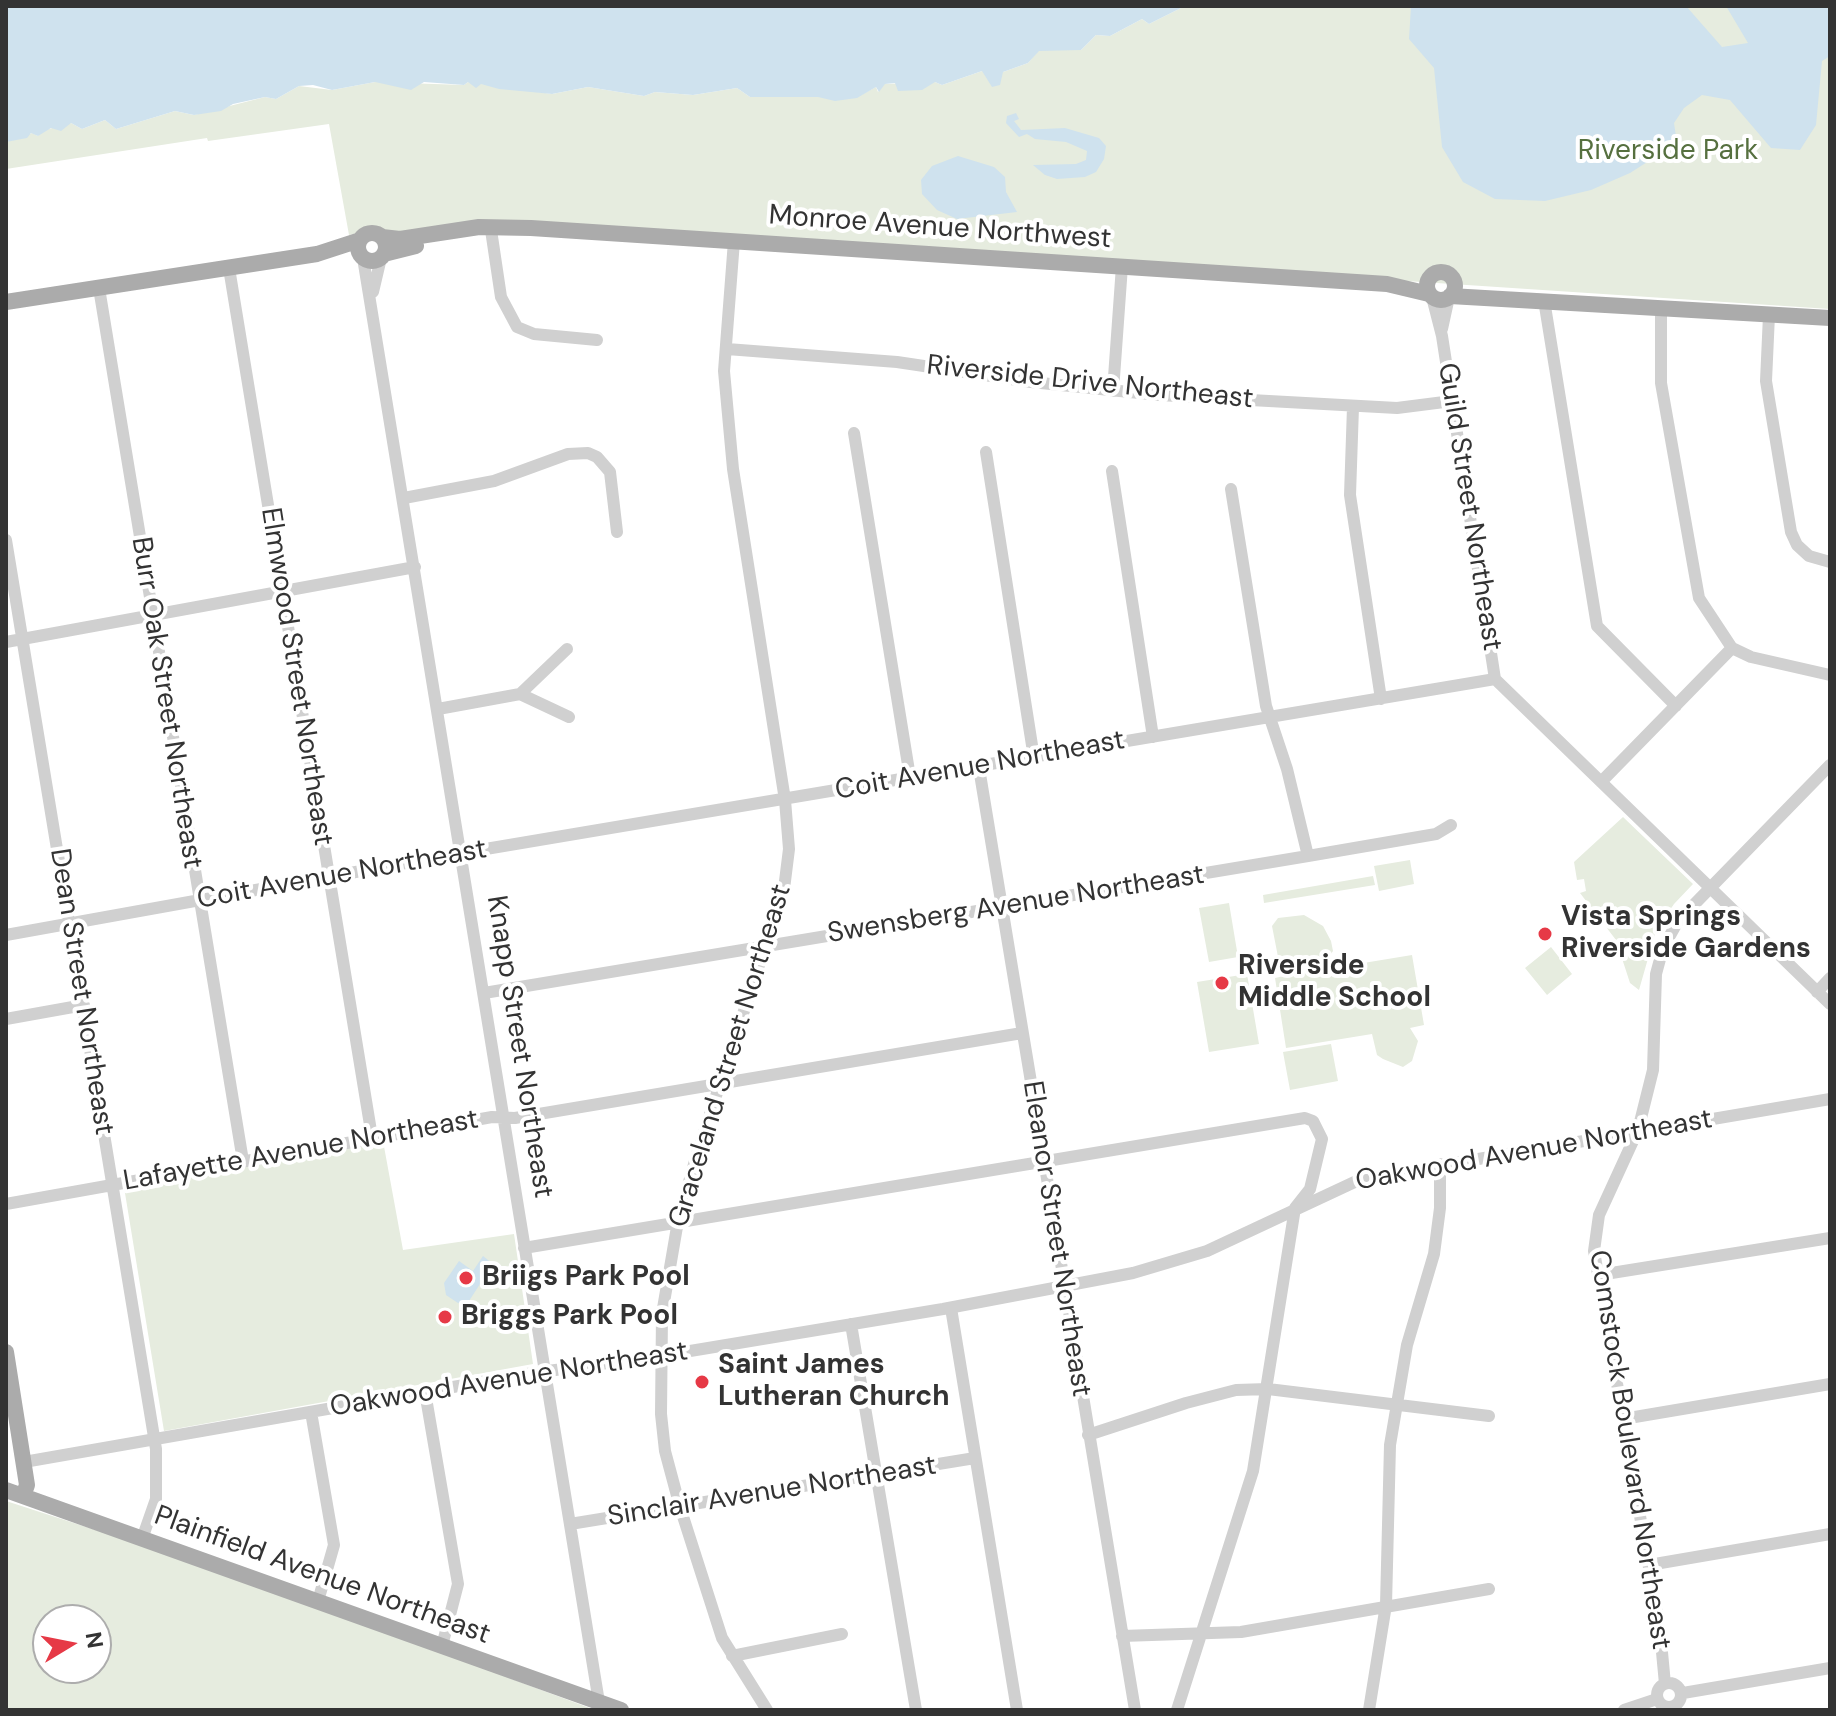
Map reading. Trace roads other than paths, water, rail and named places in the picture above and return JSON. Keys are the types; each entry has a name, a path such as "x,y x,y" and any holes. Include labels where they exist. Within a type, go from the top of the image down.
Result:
{"main road":[{"name":"Monroe Avenue Northwest","path":"382,250 479,227 491,230 531,228 1387,284 1440,296 1830,318"},
{"path":"370,233 382,250 370,261 361,251 370,233"},
{"path":"6,302 317,254 361,251"},
{"path":"1453,279 1455,287 1440,296 1426,286 1429,277 1443,272 1498,297"},
{"name":"Monroe Avenue Northwest","path":"1387,284 1429,277"},
{"path":"6,1352 27,1485 23,1496"},
{"name":"Plainfield Avenue Northeast","path":"6,1490 600,1706 621,1710"}],"street":[{"path":"491,230 501,297 517,327 534,334 597,340"},
{"name":"Graceland Street Northeast","path":"734,241 724,371 733,469 785,800 789,849 786,876 765,947 678,1221 664,1301 660,1356 661,1414 665,1451 680,1507 722,1638 767,1710"},
{"path":"372,303 382,250"},
{"name":"Knapp Street Northeast","path":"361,251 372,303 600,1706"},
{"path":"1113,391 1122,266"},
{"name":"Elmwood Street Northeast","path":"229,268 372,1137"},
{"name":"Burr Oak Street Northeast","path":"99,288 243,1161"},
{"name":"Guild Street Northeast","path":"1440,296 1442,336 1491,637 1495,679"},
{"path":"1544,300 1597,626 1676,706"},
{"path":"1661,307 1659,368 1691,570 1699,598 1732,648 1751,657 1830,675"},
{"path":"1769,315 1766,381 1791,532 1797,545 1809,556 1830,562"},
{"name":"Riverside Drive Northeast","path":"727,349 897,362 1113,391 1353,407 1397,408 1452,401"},
{"path":"1353,407 1350,495 1381,699"},
{"path":"854,433 910,777"},
{"path":"986,452 1034,758"},
{"path":"404,498 494,481 568,454 588,453 597,457 610,472 617,532"},
{"path":"1112,471 1153,737"},
{"path":"1231,489 1269,718 1287,769 1308,856"},
{"name":"Dean Street Northeast","path":"6,540 154,1440 158,1473 156,1499 142,1539"},
{"path":"6,642 415,567"},
{"path":"1601,782 1732,648"},
{"path":"438,709 520,694 567,649"},
{"path":"1495,679 1830,1004"},
{"name":"Coit Avenue Northeast","path":"6,935 461,854 1495,679"},
{"path":"520,694 569,717"},
{"name":"Comstock Boulevard Northeast","path":"1665,1684 1649,1565 1594,1251 1599,1215 1638,1130 1653,1070 1656,974 1663,948 1678,921 1830,765"},
{"name":"Eleanor Street Northeast","path":"979,768 1062,1286 1135,1710"},
{"name":"Swensberg Avenue Northeast","path":"484,993 1436,834 1451,825"},
{"path":"1817,992 1830,978"},
{"path":"6,1019 84,1005"},
{"name":"Lafayette Avenue Northeast","path":"6,1204 372,1137 1022,1033"},
{"name":"Oakwood Avenue Northeast","path":"24,1462 425,1392 951,1308 1133,1273 1207,1251 1361,1179 1830,1099"},
{"path":"524,1248 1305,1118 1313,1121 1322,1139 1310,1189 1295,1208 1253,1471 1177,1710"},
{"path":"1369,1710 1386,1605 1387,1495 1395,1405 1407,1345 1434,1254 1440,1208 1440,1164"},
{"path":"1599,1275 1830,1238"},
{"path":"951,1308 1017,1710"},
{"path":"851,1324 916,1710"},
{"path":"1623,1419 1830,1384"},
{"path":"1088,1435 1236,1390 1268,1389 1489,1416"},
{"path":"425,1392 458,1584 442,1646"},
{"path":"311,1412 334,1545 318,1601"},
{"name":"Sinclair Avenue Northeast","path":"570,1524 975,1458"},
{"path":"1649,1565 1830,1534"},
{"path":"1122,1636 1241,1632 1489,1589"},
{"path":"732,1656 842,1634"},
{"path":"1683,1693 1830,1668"},
{"path":"1657,1699 1659,1688 1665,1684 1673,1684 1683,1693"},
{"path":"1657,1699 1670,1709 1683,1693"},
{"path":"1624,1710 1657,1699"}],"water":[{"path":"6,6 1185,6 1149,24 1142,19 1110,36 1096,35 1081,50 1039,51 1028,63 1003,72 1000,85 992,87 982,71 942,85 935,82 922,90 898,91 895,83 885,84 879,92 876,87 857,98 835,101 818,97 750,97 737,88 693,95 655,92 644,96 588,87 552,94 499,89 481,84 476,88 468,82 464,85 424,82 411,90 375,82 332,90 313,85 299,86 276,99 265,97 233,104 221,111 194,115 175,111 116,129 105,120 82,129 71,123 61,131 51,128 38,136 31,133 27,138 6,142"},
{"path":"1411,6 1686,6 1722,47 1748,43 1726,6 1830,6 1830,56 1822,61 1816,125 1800,150 1771,148 1730,100 1702,95 1684,108 1674,123 1677,143 1630,173 1591,190 1545,201 1495,199 1463,182 1442,147 1434,68 1409,39"},
{"path":"1016,113 1019,119 1014,121 1021,130 1065,128 1099,138 1106,146 1104,159 1096,172 1085,177 1057,179 1045,175 1033,165 1076,164 1086,160 1087,151 1066,142 1035,139 1027,134 1019,137 1006,123 1007,116"},
{"path":"958,156 994,167 1005,177 1006,192 1017,212 957,219 937,210 922,194 921,180 932,166"},
{"name":"Briigs Park Pool","path":"483,1256 493,1264 469,1301 458,1303 446,1295 444,1283 459,1261 473,1271"}],"place":[{"name":"Vista Springs Riverside Gardens","path":"1545,934"},
{"name":"Riverside Middle School","path":"1222,983"},
{"name":"Briigs Park Pool","path":"466,1278"},
{"name":"Briggs Park Pool","path":"445,1317"},
{"name":"Saint James Lutheran Church","path":"702,1382"}],"park label":[{"name":"Riverside Park","path":"1668,152"}]}
